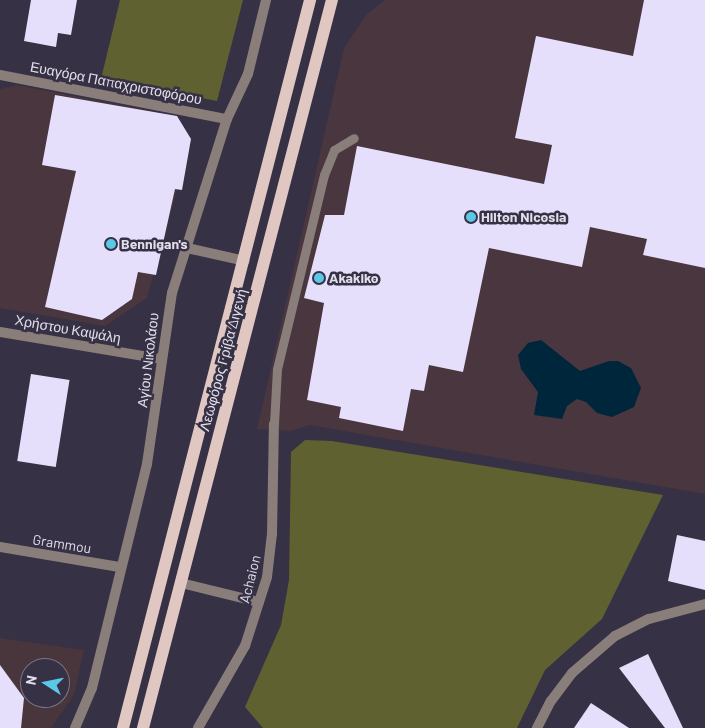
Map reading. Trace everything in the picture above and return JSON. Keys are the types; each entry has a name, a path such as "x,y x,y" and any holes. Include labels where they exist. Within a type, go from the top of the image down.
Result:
{"main road":[{"name":"Λεωφόρος Γρίβα Διγενή","path":"123,728 245,261 310,0"},
{"name":"Λεωφόρος Γρίβα Διγενή","path":"143,728 332,0"}],"street":[{"name":"Αγίου Νικολάου","path":"75,728 92,688 119,567 147,464 172,293 227,119 248,74 266,0"},
{"name":"Ευαγόρα Παπαχριστοφόρου","path":"0,75 227,119"},
{"path":"186,248 245,261"},
{"name":"Χρήστου Καψάλη","path":"0,332 162,359"},
{"name":"Achaion","path":"198,728 244,646 259,602 270,557 274,424"},
{"name":"Grammou","path":"0,547 119,567"},
{"path":"181,583 259,602"},
{"path":"537,728 551,700 572,673 615,636 649,619 705,604"}],"lane":[{"path":"274,424 277,369 324,175 334,150 354,138"}],"shaded area":[{"path":"385,0 705,0 705,494 309,425 291,431 257,429 344,48 367,14"},
{"path":"17,85 177,116 191,139 147,298 105,326 0,308 0,89"},
{"path":"0,638 84,650 74,695 70,701 70,658 20,658 20,708 65,708 51,728 0,728"}],"green space":[{"path":"120,0 243,0 217,101 101,79"},
{"path":"305,440 332,441 663,495 602,619 545,670 517,728 263,728 245,707 281,625 289,580 291,452"}],"water":[{"path":"541,340 580,371 609,361 618,361 631,368 641,388 634,407 612,417 597,413 586,402 577,399 567,406 562,419 534,415 538,392 521,369 518,355 528,343"}],"building":[{"path":"31,0 77,0 71,35 58,33 56,47 24,41"},
{"name":"Hilton Nicosia","path":"644,0 705,0 705,268 643,255 647,239 590,227 582,267 489,248 463,372 429,365 424,391 411,389 403,431 339,418 341,407 307,400 324,303 304,298 325,215 344,215 357,146 544,184 552,145 515,138 536,36 633,56"},
{"path":"55,95 177,116 191,139 182,190 175,189 156,275 138,272 132,299 102,320 45,307 76,171 42,165"},
{"path":"31,374 70,380 56,467 17,461"},
{"path":"677,535 705,541 705,590 668,581"},
{"path":"648,654 683,728 665,728 619,668"},
{"path":"0,665 20,692 20,708 23,708 21,728 0,728"},
{"path":"591,703 629,728 574,728"}],"place":[{"name":"Hilton Nicosia","path":"471,217"},
{"name":"Bennigan's","path":"111,244"},
{"name":"Akakiko","path":"319,278"}]}
